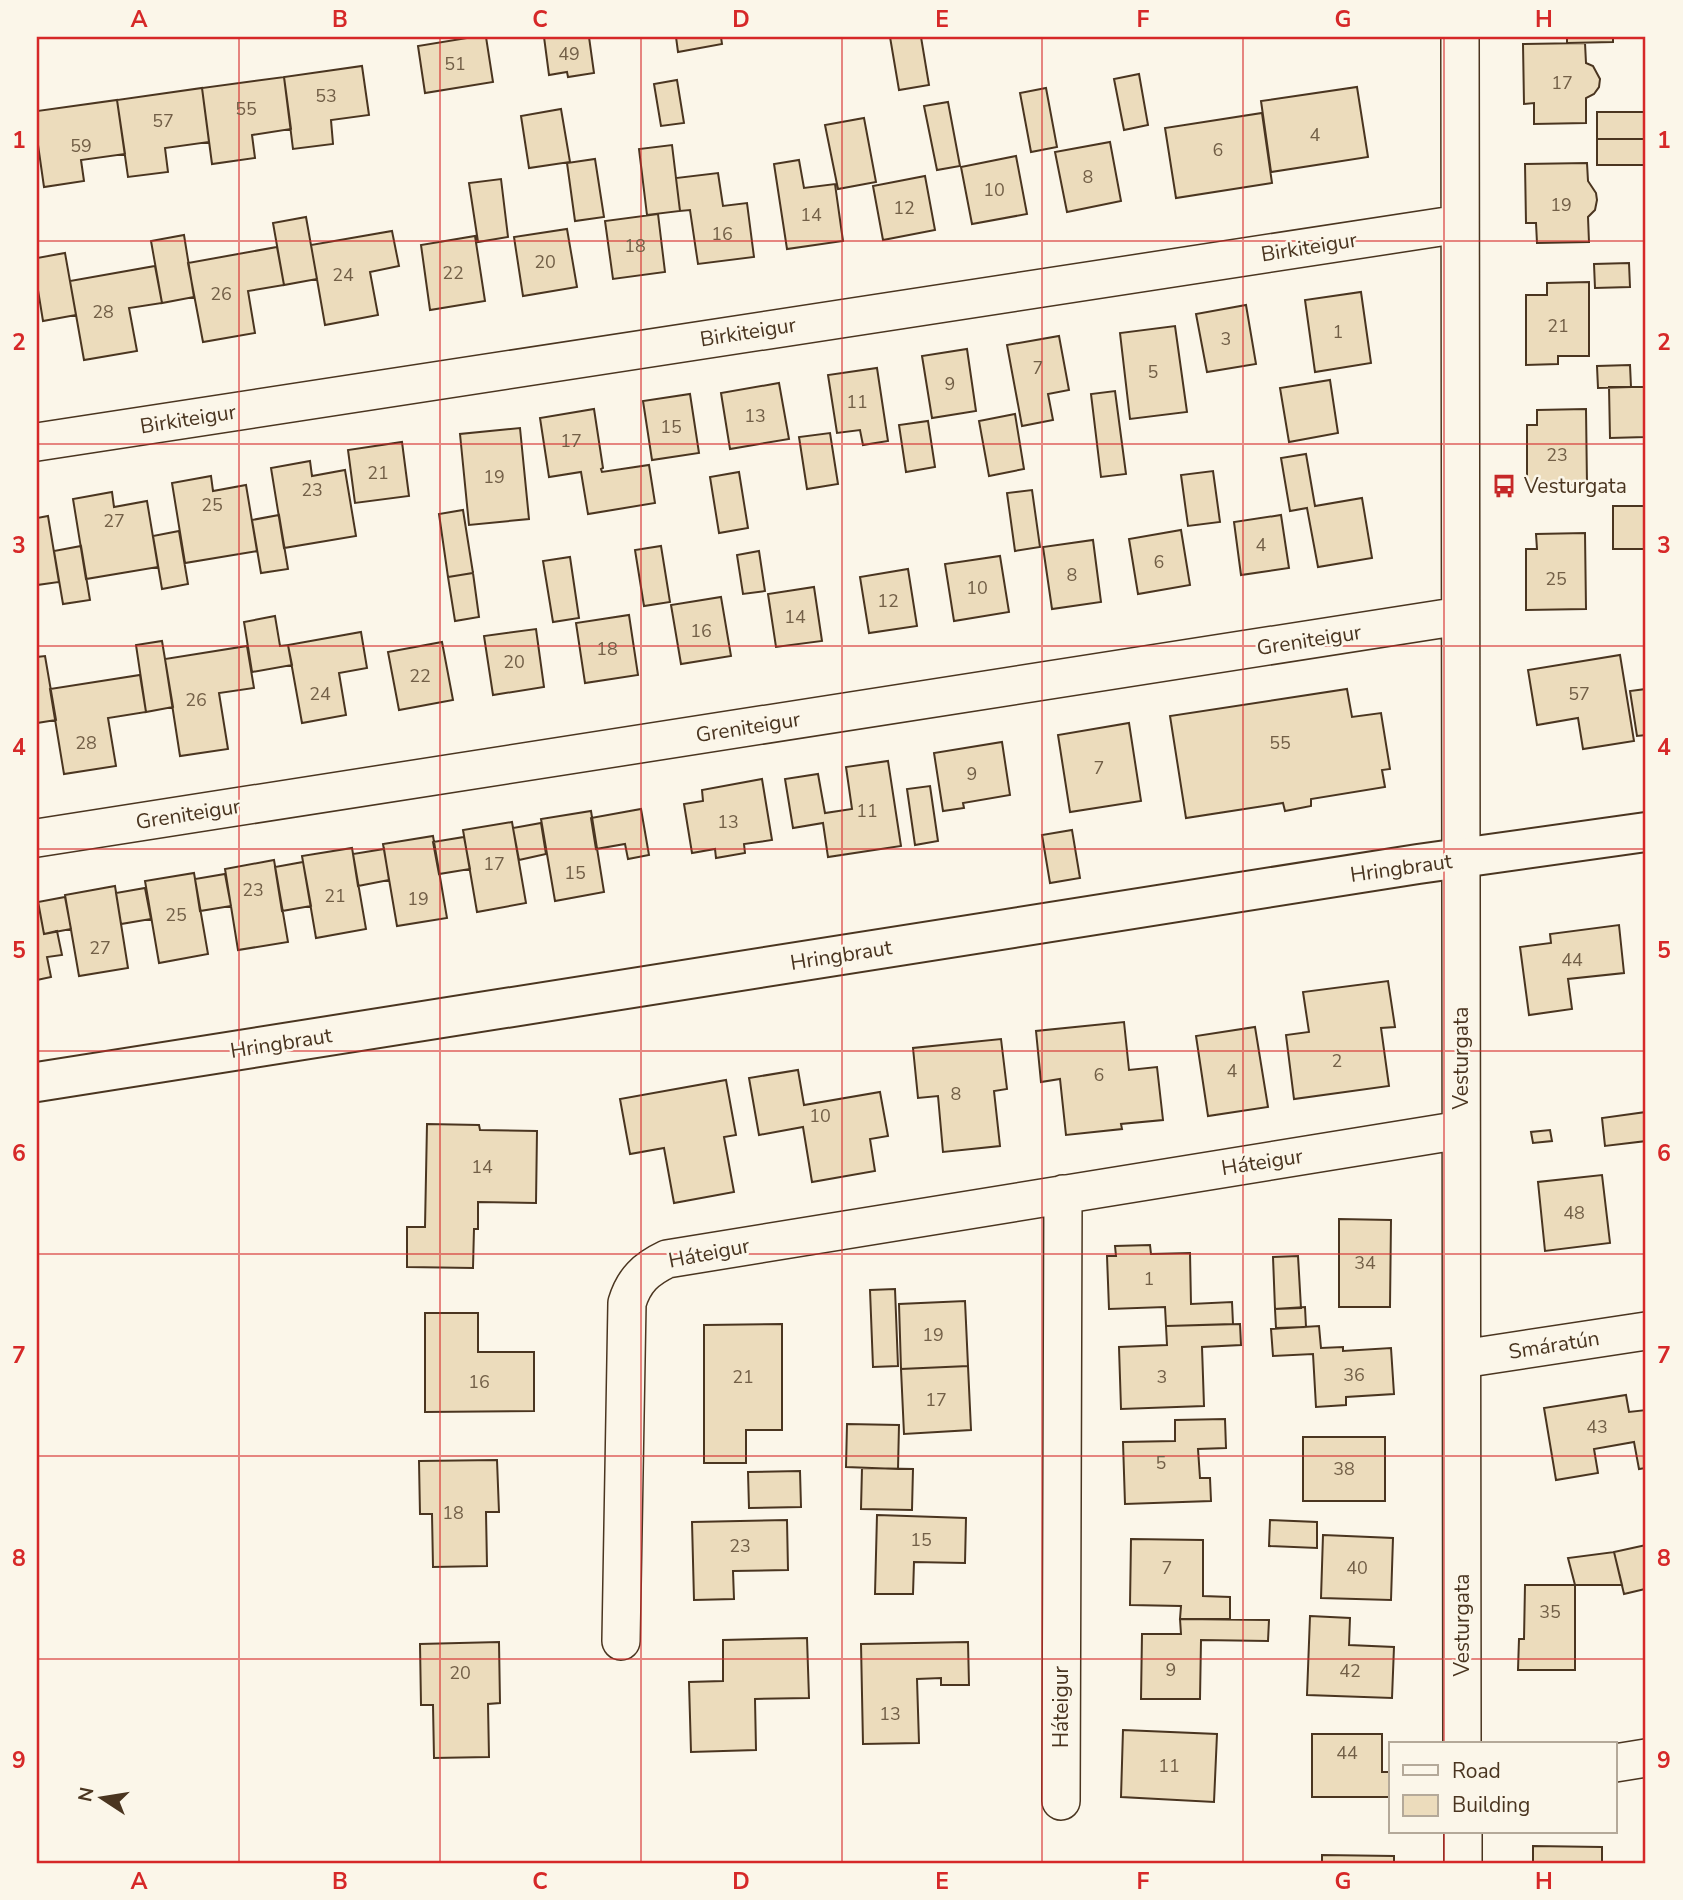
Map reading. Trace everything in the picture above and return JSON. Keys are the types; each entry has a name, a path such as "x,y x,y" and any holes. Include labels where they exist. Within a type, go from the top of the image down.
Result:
{"main road":[{"name":"Hringbraut","path":"37,1082 1377,870 1646,832"}],"street":[{"name":"Vesturgata","path":"1460,37 1462,1742"},
{"name":"Birkiteigur","path":"37,442 1460,223"},
{"name":"Greniteigur","path":"37,838 1460,616"},
{"name":"Háteigur","path":"621,1641 626,1310 631,1289 639,1277 652,1266 667,1259 1461,1130"},
{"name":"Háteigur","path":"1061,1801 1063,1194"},
{"name":"Smáratún","path":"1462,1359 1646,1331"},
{"path":"1616,1763 1646,1758"},
{"path":"1462,1834 1462,1863"}],"building":[{"path":"486,37 493,82 425,93 418,46"},
{"path":"544,37 589,37 594,73 568,77 567,72 549,75"},
{"path":"676,37 721,37 722,44 678,52"},
{"path":"890,37 921,37 929,85 899,90"},
{"path":"1567,37 1613,37 1613,42 1567,43"},
{"path":"1585,43 1586,63 1593,66 1600,79 1594,94 1586,98 1586,123 1534,124 1534,103 1524,104 1523,44"},
{"path":"362,66 369,115 331,120 333,144 293,149 284,77"},
{"path":"1139,74 1148,125 1124,130 1114,79"},
{"path":"284,77 291,129 252,135 255,158 212,164 202,88"},
{"path":"677,80 684,123 661,126 654,84"},
{"path":"1357,87 1368,157 1271,172 1261,101"},
{"path":"202,88 209,142 165,148 168,172 128,177 117,100"},
{"path":"1046,88 1057,147 1031,152 1020,93"},
{"path":"117,100 125,154 81,160 84,181 44,187 37,138 37,111"},
{"path":"948,102 960,166 937,170 924,106"},
{"path":"561,109 570,162 529,168 521,116"},
{"path":"1597,112 1646,112 1646,139 1597,139"},
{"path":"1262,113 1272,183 1176,198 1165,128"},
{"path":"864,118 876,182 838,189 825,125"},
{"path":"1597,139 1646,139 1646,165 1597,165"},
{"path":"1110,142 1121,201 1067,212 1055,152"},
{"path":"672,145 680,211 647,215 639,149"},
{"path":"1016,156 1027,214 972,224 961,167"},
{"path":"595,159 604,217 575,221 567,163"},
{"path":"799,160 804,188 835,184 843,241 787,249 774,164"},
{"path":"1587,163 1588,181 1597,200 1595,210 1588,217 1589,242 1537,243 1536,223 1526,223 1525,164"},
{"path":"718,173 723,206 747,203 754,257 698,264 690,210 680,211 676,178"},
{"path":"925,176 935,230 883,240 873,186"},
{"path":"501,179 508,237 478,242 469,183"},
{"path":"658,214 665,272 613,279 605,221"},
{"path":"306,217 317,279 284,285 273,223"},
{"path":"567,229 577,287 523,296 514,237"},
{"path":"392,231 399,266 370,272 378,315 325,325 311,245"},
{"path":"184,235 194,297 162,303 151,241"},
{"path":"475,236 485,301 430,310 421,245"},
{"path":"277,247 284,285 248,291 255,333 203,342 188,263"},
{"path":"65,253 76,315 43,321 37,284 37,258"},
{"path":"1629,263 1630,287 1595,288 1594,264"},
{"path":"155,266 162,303 129,308 137,351 84,360 70,281"},
{"path":"1589,282 1589,356 1558,356 1558,364 1526,365 1526,295 1547,295 1547,283"},
{"path":"1361,292 1371,363 1315,372 1305,300"},
{"path":"1246,305 1256,364 1207,372 1196,314"},
{"path":"1175,326 1187,412 1130,419 1120,333"},
{"path":"1059,336 1069,390 1048,394 1053,420 1022,426 1007,345"},
{"path":"967,349 976,411 932,418 922,356"},
{"path":"1630,365 1631,387 1598,388 1597,366"},
{"path":"877,368 888,441 863,445 860,430 837,433 828,375"},
{"path":"1330,380 1338,433 1289,442 1280,388"},
{"path":"779,383 789,439 730,449 721,393"},
{"path":"1609,387 1646,387 1646,437 1610,438"},
{"path":"1115,391 1126,474 1101,477 1091,394"},
{"path":"690,394 699,453 652,460 643,401"},
{"path":"594,409 602,472 649,465 655,503 588,514 581,472 549,477 540,418"},
{"path":"1586,409 1587,485 1527,485 1527,425 1537,425 1537,410"},
{"path":"1015,414 1024,469 989,476 979,421"},
{"path":"928,421 935,467 906,472 899,425"},
{"path":"520,428 529,519 469,525 460,434"},
{"path":"830,433 838,484 807,489 799,437"},
{"path":"402,442 409,496 355,503 348,450"},
{"path":"1306,454 1315,506 1362,498 1372,558 1318,567 1307,508 1290,511 1281,458"},
{"path":"310,461 312,476 345,470 356,536 284,548 271,468"},
{"path":"1213,471 1220,522 1188,526 1181,475"},
{"path":"739,472 748,528 719,533 710,477"},
{"path":"211,476 213,491 246,485 257,551 185,563 172,483"},
{"path":"1032,490 1040,547 1015,551 1007,493"},
{"path":"112,492 114,507 147,501 158,567 86,579 73,499"},
{"path":"1613,506 1646,506 1646,549 1613,549"},
{"path":"463,510 473,573 448,577 439,514"},
{"path":"279,515 288,569 261,573 252,520"},
{"path":"1281,515 1289,568 1241,575 1234,522"},
{"path":"48,516 59,582 37,585 37,518"},
{"path":"1181,530 1190,585 1138,594 1129,539"},
{"path":"179,531 188,584 162,589 153,536"},
{"path":"1585,533 1586,609 1526,610 1526,549 1537,549 1536,534"},
{"path":"1093,540 1101,602 1052,609 1043,547"},
{"path":"81,546 90,600 63,604 54,551"},
{"path":"661,546 670,602 644,606 635,550"},
{"path":"759,551 765,591 743,594 737,555"},
{"path":"1000,556 1009,612 954,621 945,564"},
{"path":"570,557 579,618 553,622 543,561"},
{"path":"908,569 917,626 869,633 860,577"},
{"path":"473,573 479,617 455,621 448,577"},
{"path":"814,587 822,641 776,647 768,594"},
{"path":"721,597 731,656 681,664 671,605"},
{"path":"629,615 638,675 585,683 576,623"},
{"path":"275,616 280,646 288,645 292,665 252,672 244,622"},
{"path":"536,629 544,687 493,695 484,636"},
{"path":"361,632 367,668 339,673 346,715 302,723 288,645"},
{"path":"162,641 173,707 146,712 136,645"},
{"path":"442,642 453,700 399,710 388,652"},
{"path":"247,646 254,688 219,693 228,749 180,756 165,659"},
{"path":"1620,655 1634,741 1583,749 1578,718 1537,725 1528,670"},
{"path":"45,656 56,720 37,723 37,657"},
{"path":"140,675 146,712 108,718 116,766 64,774 50,689"},
{"path":"1347,689 1352,717 1381,713 1390,769 1382,770 1385,787 1311,799 1311,806 1285,811 1283,803 1186,818 1170,716"},
{"path":"1646,689 1646,735 1637,736 1630,691"},
{"path":"1129,723 1141,801 1070,812 1058,735"},
{"path":"1002,742 1010,795 963,803 964,808 943,811 934,753"},
{"path":"888,761 901,846 828,857 823,823 793,828 785,779 818,774 825,813 852,809 846,767"},
{"path":"762,779 772,840 744,844 745,853 716,858 715,849 692,853 684,804 703,801 702,790"},
{"path":"930,786 938,841 915,845 907,789"},
{"path":"641,809 649,855 628,859 625,844 596,849 591,818"},
{"path":"591,811 604,892 555,901 541,819"},
{"path":"512,822 526,903 477,912 463,830"},
{"path":"541,823 546,854 519,860 513,828"},
{"path":"1072,830 1080,878 1050,883 1042,835"},
{"path":"433,836 447,918 397,926 383,844"},
{"path":"464,837 470,869 439,874 433,842"},
{"path":"352,848 366,929 316,938 302,856"},
{"path":"384,849 389,880 358,886 353,854"},
{"path":"274,860 288,942 238,950 225,869"},
{"path":"303,862 311,906 282,911 275,867"},
{"path":"194,873 208,954 159,963 145,881"},
{"path":"225,874 231,906 200,911 195,879"},
{"path":"115,886 128,968 79,976 65,895"},
{"path":"145,888 151,919 121,924 116,893"},
{"path":"37,896 44,934 57,931 62,955 47,957 51,977 37,980"},
{"path":"65,897 71,929 44,934 38,902"},
{"path":"1619,925 1624,973 1568,979 1572,1009 1529,1015 1520,947 1551,943 1550,934"},
{"path":"1388,981 1395,1027 1381,1028 1389,1086 1294,1099 1286,1035 1309,1032 1303,992"},
{"path":"1124,1022 1129,1070 1157,1067 1163,1120 1121,1124 1122,1129 1066,1135 1060,1079 1041,1082 1036,1031"},
{"path":"1255,1027 1268,1107 1208,1116 1196,1036"},
{"path":"1001,1039 1007,1089 994,1091 1000,1146 943,1152 938,1096 918,1098 913,1048"},
{"path":"798,1070 804,1105 880,1092 888,1136 870,1139 875,1171 812,1182 803,1127 759,1135 749,1078"},
{"path":"726,1080 736,1135 724,1137 734,1192 674,1203 664,1148 630,1154 620,1099"},
{"path":"1646,1112 1646,1141 1605,1146 1602,1118"},
{"path":"427,1124 479,1125 480,1130 537,1131 536,1203 478,1202 473,1268 407,1267 407,1227 425,1227"},
{"path":"1550,1130 1552,1141 1533,1143 1531,1132"},
{"path":"1602,1175 1610,1243 1545,1251 1538,1182"},
{"path":"1339,1219 1391,1220 1390,1307 1339,1307"},
{"path":"1150,1245 1151,1254 1190,1253 1191,1304 1232,1302 1233,1324 1166,1326 1165,1307 1109,1309 1107,1256 1116,1256 1115,1246"},
{"path":"1298,1256 1301,1308 1275,1309 1273,1257"},
{"path":"895,1289 898,1366 873,1367 870,1290"},
{"path":"965,1301 968,1366 901,1369 899,1304"},
{"path":"1305,1307 1306,1327 1276,1328 1275,1309"},
{"path":"425,1313 478,1313 478,1352 534,1352 534,1411 425,1412"},
{"path":"782,1324 782,1430 746,1430 746,1463 704,1463 704,1325"},
{"path":"1240,1324 1241,1345 1202,1347 1204,1406 1121,1409 1119,1347 1167,1345 1166,1326"},
{"path":"1319,1326 1321,1348 1343,1347 1343,1351 1391,1348 1394,1394 1346,1397 1346,1405 1316,1407 1313,1354 1273,1356 1271,1329"},
{"path":"968,1366 971,1430 904,1434 901,1369"},
{"path":"1626,1395 1629,1412 1646,1410 1646,1468 1639,1469 1634,1442 1594,1449 1598,1473 1556,1480 1544,1408"},
{"path":"1225,1419 1226,1448 1198,1449 1200,1478 1210,1478 1211,1501 1125,1504 1123,1442 1175,1441 1175,1420"},
{"path":"847,1424 899,1425 898,1469 846,1467"},
{"path":"1303,1437 1385,1437 1385,1501 1303,1501"},
{"path":"497,1460 499,1512 486,1512 487,1566 433,1567 432,1514 420,1514 419,1461"},
{"path":"862,1468 913,1469 912,1510 861,1509"},
{"path":"800,1471 801,1507 749,1508 748,1472"},
{"path":"877,1515 966,1518 965,1563 914,1562 913,1594 875,1594"},
{"path":"787,1520 788,1570 733,1571 734,1599 694,1600 692,1522"},
{"path":"1270,1520 1317,1522 1317,1548 1269,1546"},
{"path":"1323,1535 1393,1538 1391,1600 1321,1598"},
{"path":"1131,1539 1203,1540 1203,1596 1230,1597 1230,1619 1180,1619 1181,1606 1130,1605"},
{"path":"1646,1545 1646,1596 1645,1589 1624,1594 1614,1552"},
{"path":"1614,1552 1622,1585 1575,1585 1568,1558"},
{"path":"1525,1585 1575,1585 1575,1670 1518,1670 1519,1639 1524,1639"},
{"path":"1310,1616 1350,1618 1349,1645 1394,1647 1392,1698 1307,1695"},
{"path":"1180,1619 1269,1620 1268,1641 1201,1640 1200,1699 1141,1699 1142,1634 1181,1634"},
{"path":"807,1638 809,1698 755,1699 756,1750 691,1752 689,1682 723,1681 723,1640"},
{"path":"499,1642 500,1703 488,1704 489,1757 434,1758 433,1705 421,1705 420,1644"},
{"path":"968,1642 969,1685 941,1685 941,1678 917,1679 919,1743 863,1744 861,1644"},
{"path":"1123,1730 1217,1734 1214,1802 1121,1797"},
{"path":"1312,1734 1382,1734 1382,1772 1389,1772 1389,1797 1312,1797"},
{"path":"1533,1846 1602,1847 1602,1863 1533,1863"},
{"path":"1322,1855 1394,1856 1394,1863 1322,1863"}],"place":[{"name":"Vesturgata","path":"1504,486"}]}
